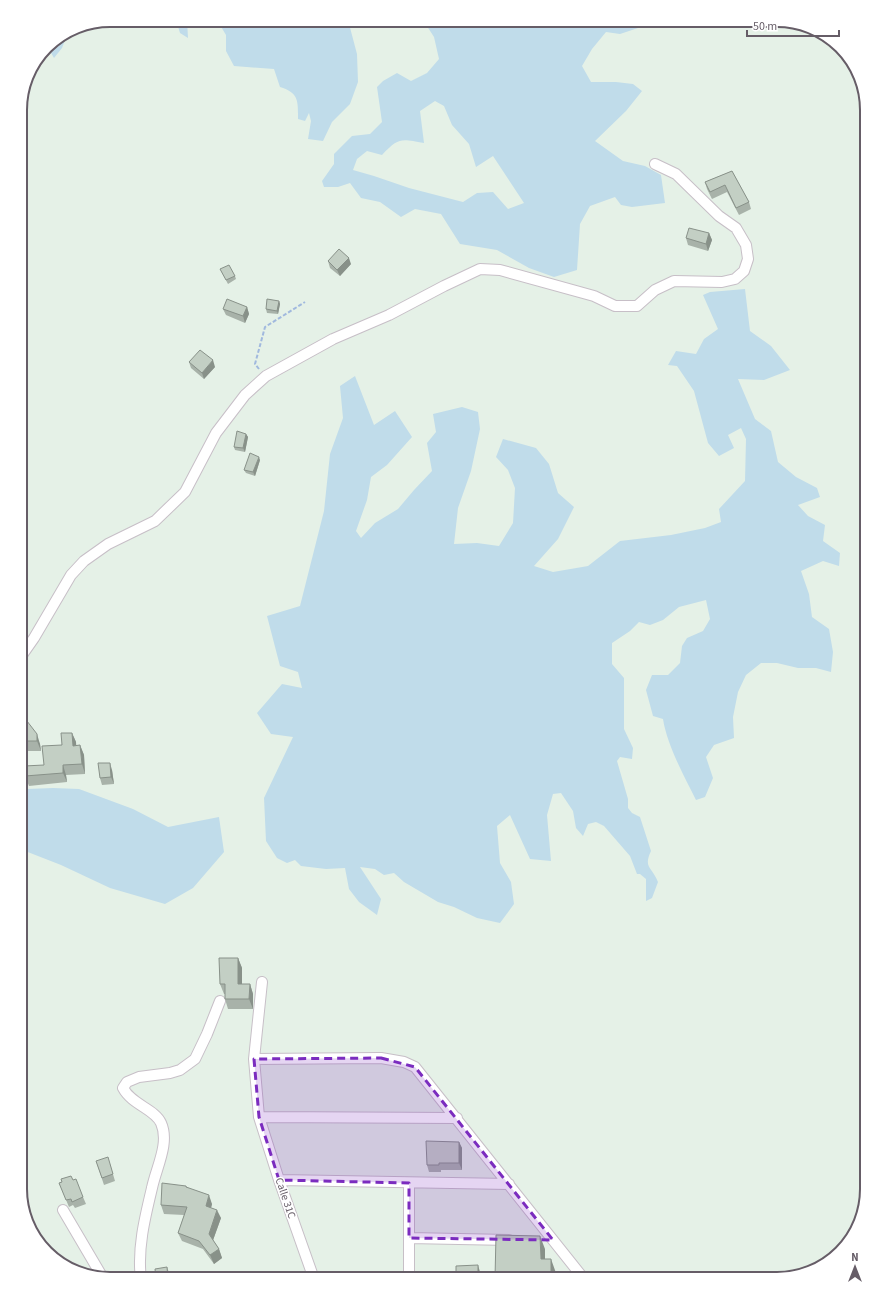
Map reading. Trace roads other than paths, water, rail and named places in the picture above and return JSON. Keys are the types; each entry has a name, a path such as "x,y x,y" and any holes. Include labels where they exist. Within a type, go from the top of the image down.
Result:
{"street":[{"path":"27,648 38,632 71,575 84,561 108,544 155,521 185,492 216,433 245,395 266,376 333,338 389,315 480,269 500,270 594,296 615,306 637,306 655,290 674,281 722,282 735,279 744,271 748,259 746,245 736,228 719,216 676,174 655,164"},
{"name":"Calle 31C","path":"262,982 254,1059 259,1117 279,1180 312,1272"},
{"path":"140,1272 140,1252 144,1225 164,1137 162,1123 156,1115 140,1106 127,1095 123,1088 127,1082 139,1076 170,1073 180,1070 195,1059 220,1001"},
{"path":"254,1059 381,1058 404,1062 415,1067 578,1272"},
{"path":"259,1117 457,1118"},
{"path":"279,1180 509,1184"},
{"path":"409,1183 409,1272"},
{"path":"63,1210 98,1271"},
{"path":"409,1238 521,1240"},
{"path":"537,1240 553,1240"}]}
